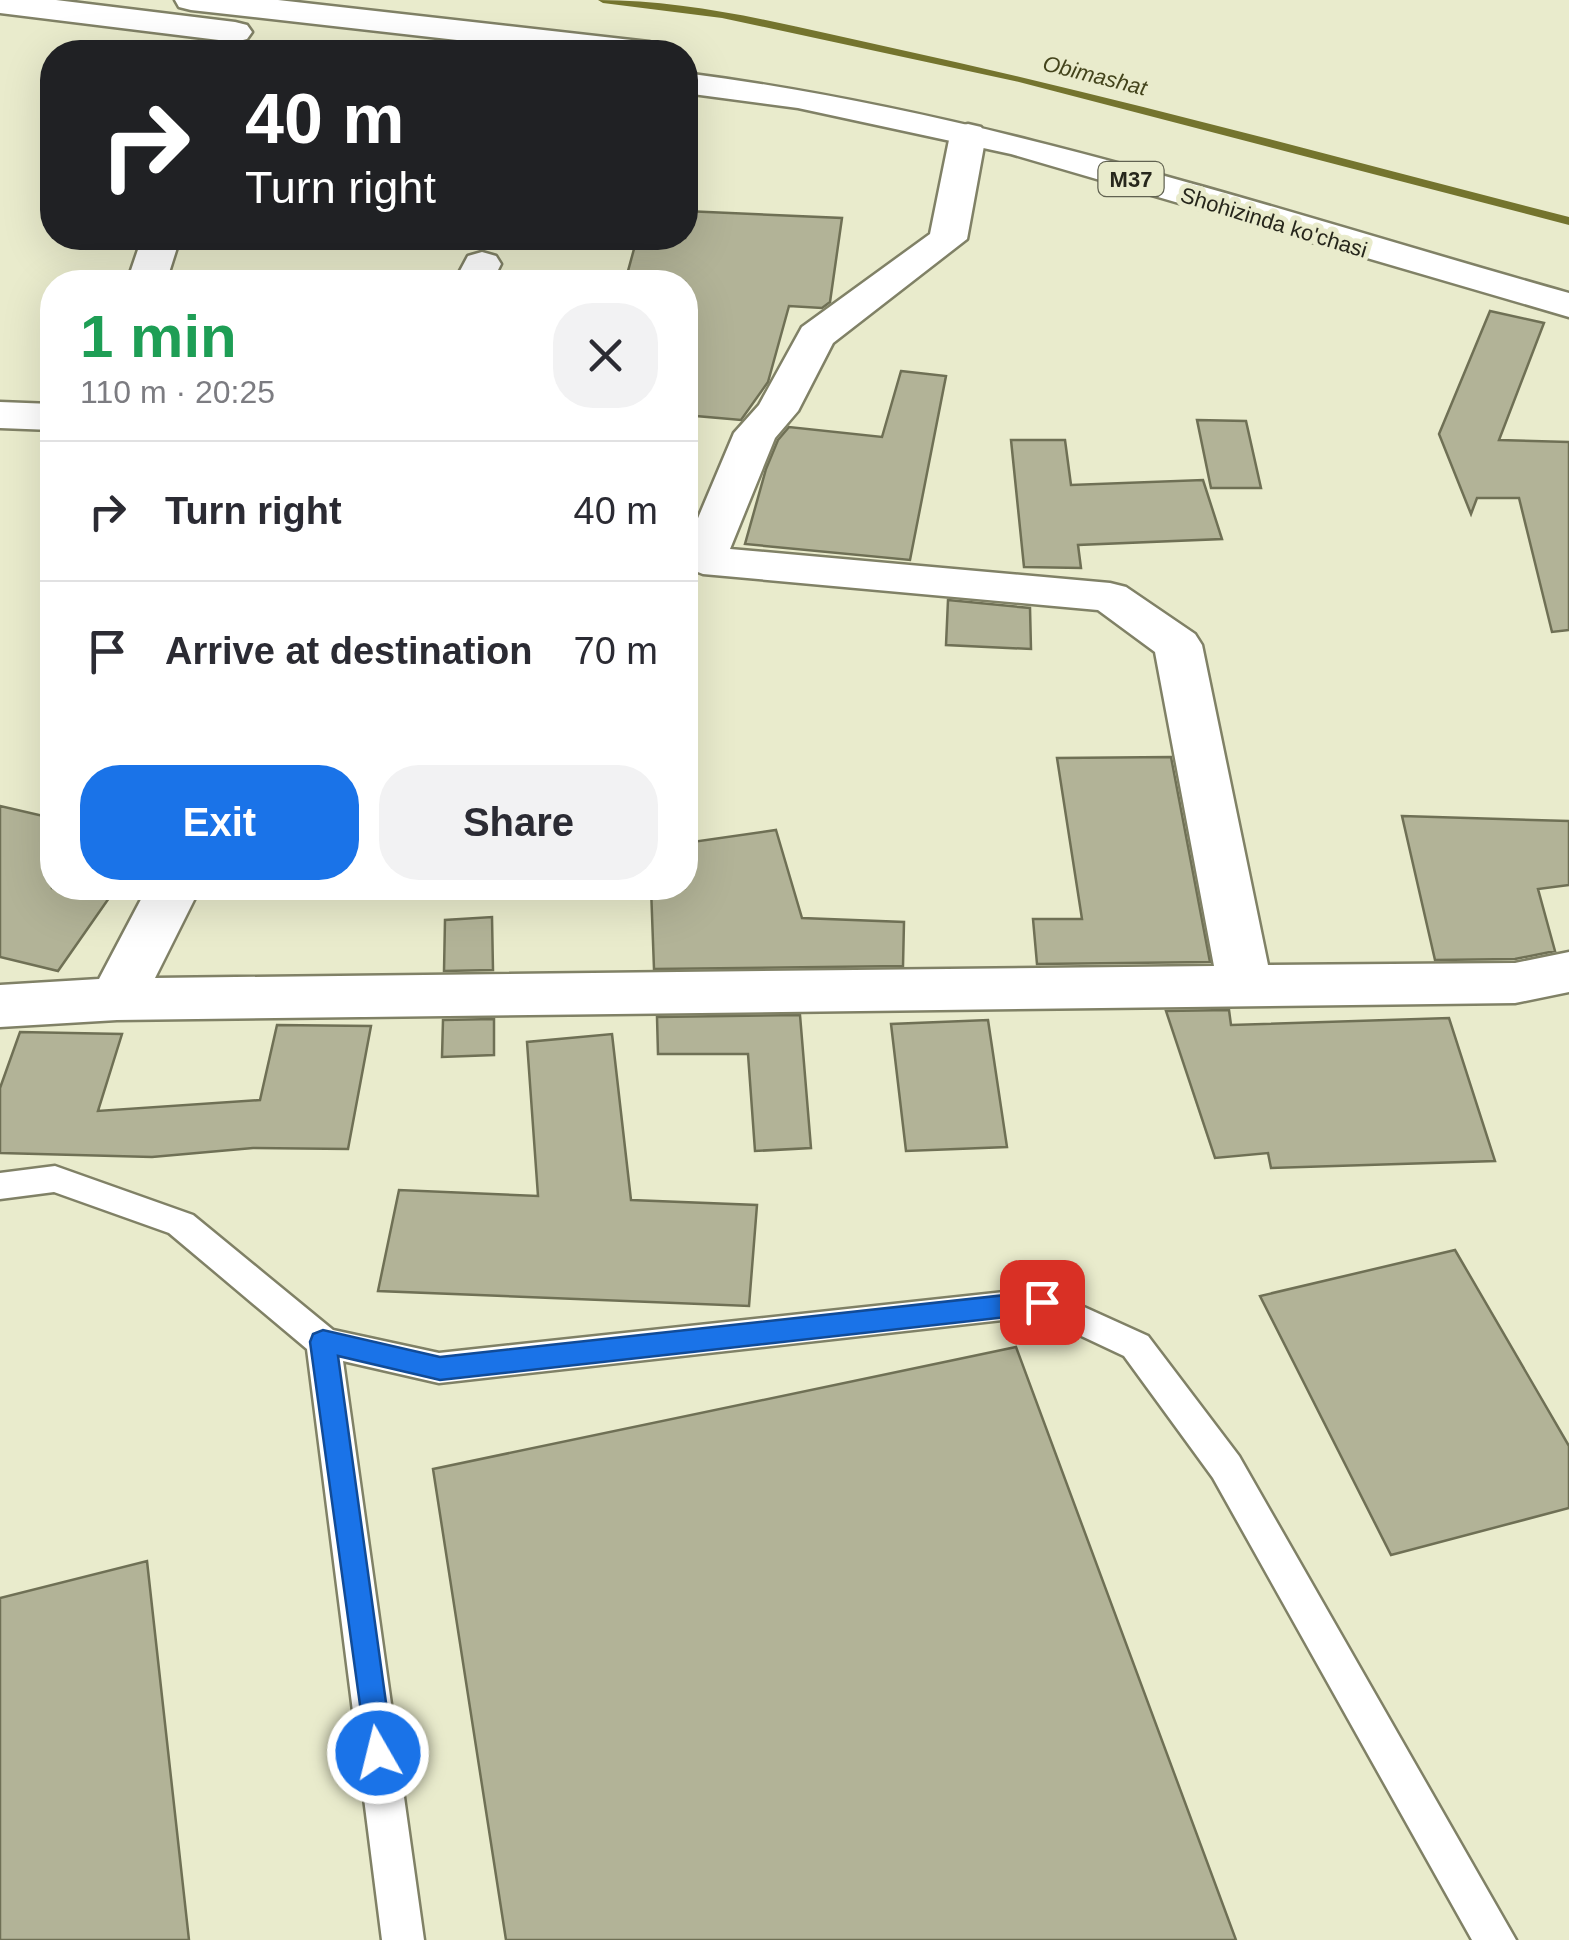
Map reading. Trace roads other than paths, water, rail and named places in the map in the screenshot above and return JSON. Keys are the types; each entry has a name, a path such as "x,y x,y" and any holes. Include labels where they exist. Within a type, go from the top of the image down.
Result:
{"main road":[{"path":"190,0 543,40"},
{"path":"0,4 304,40"},
{"name":"Shohizinda ko'chasi","path":"698,57 768,65 915,92 1460,238"},
{"name":"Shohizinda ko'chasi","path":"698,84 750,89 886,114 1569,305"},
{"path":"968,135 948,239 816,336 777,411 755,434 703,560 1110,597 1178,645 1244,986"},
{"path":"0,415 40,416"},
{"path":"117,998 166,900"},
{"path":"0,1006 117,998 1515,983 1569,972"}],"lane":[{"path":"0,1186 56,1179 181,1224 323,1342 440,1368 1042,1302 1136,1346 1226,1467 1496,1940"},
{"path":"323,1342 403,1940"}],"waterway":[{"name":"Obimashat","path":"603,0 722,15 1020,79 1569,221"}]}
